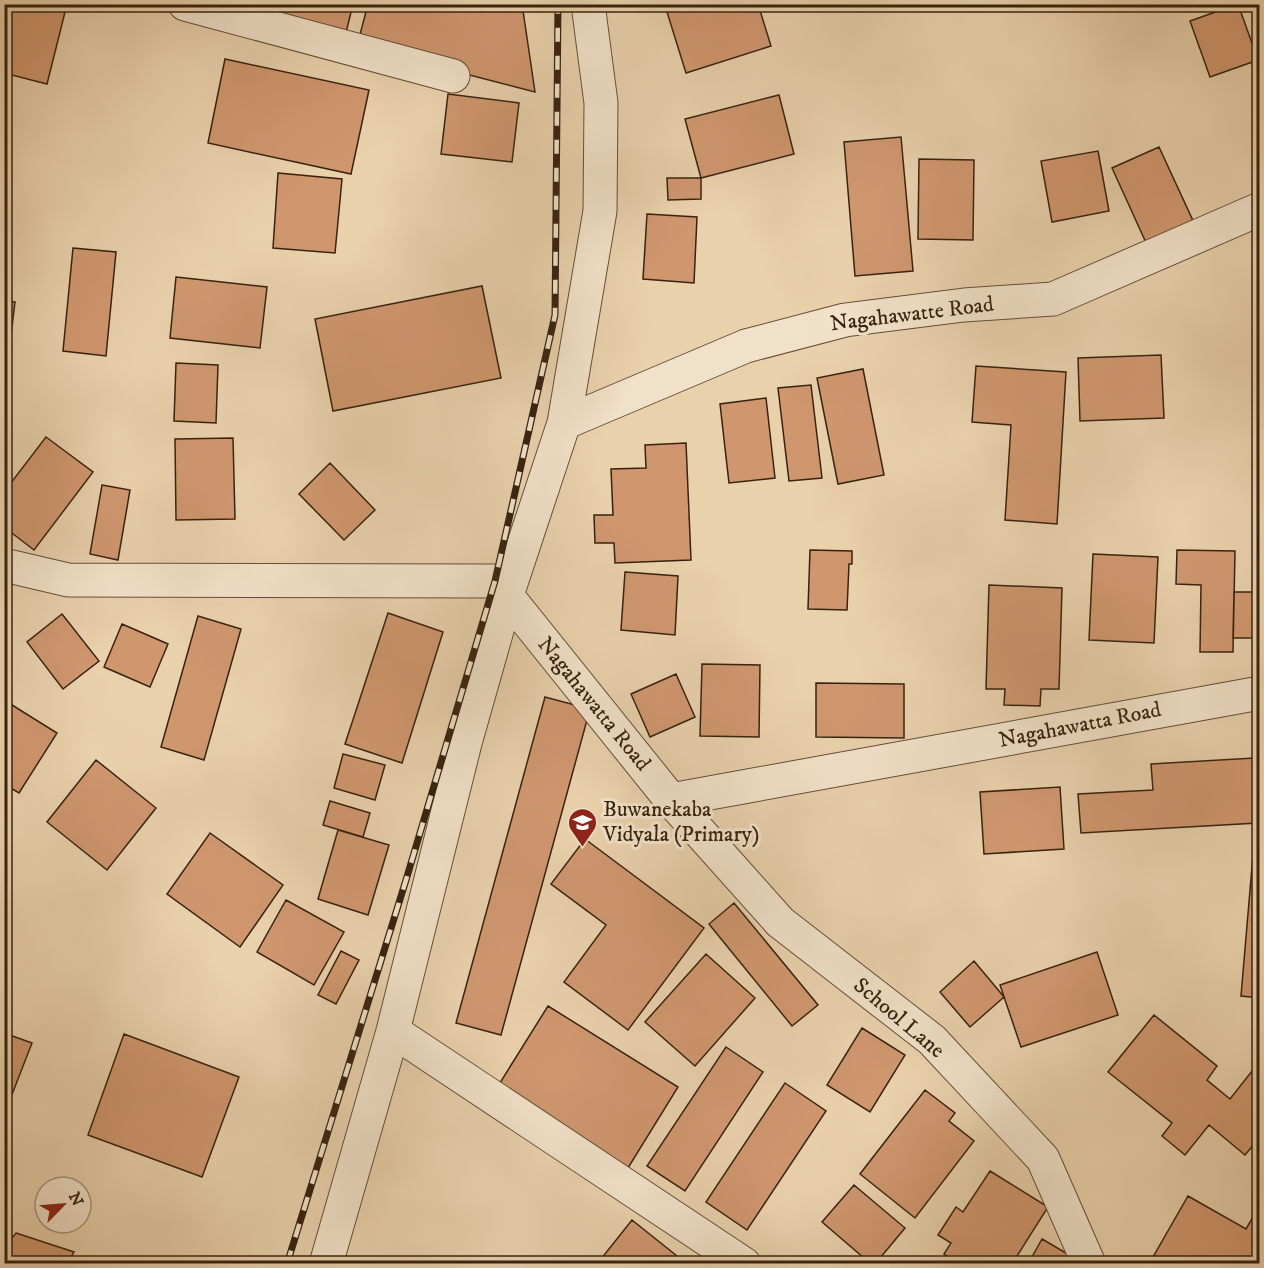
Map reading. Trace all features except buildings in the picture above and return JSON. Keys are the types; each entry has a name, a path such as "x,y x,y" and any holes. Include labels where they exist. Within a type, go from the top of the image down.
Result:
{"street":[{"path":"185,4 453,76"},
{"path":"326,1263 393,1031 465,742 507,595 564,423 600,211 601,103 588,4"},
{"name":"Nagahawatte Road","path":"564,423 746,346 845,320 964,305 1053,299 1260,209"},
{"name":"Nagahawatta Road","path":"4,565 68,580 495,581 671,800 1260,693"},
{"name":"School Lane","path":"671,800 780,922 932,1040 1043,1159 1089,1263"},
{"path":"393,1031 744,1263"}],"railway":[{"path":"287,1264 406,880 495,581 555,315 558,4"}],"place":[{"name":"Buwanekaba Vidyala (Primary)","path":"582,848"}]}
